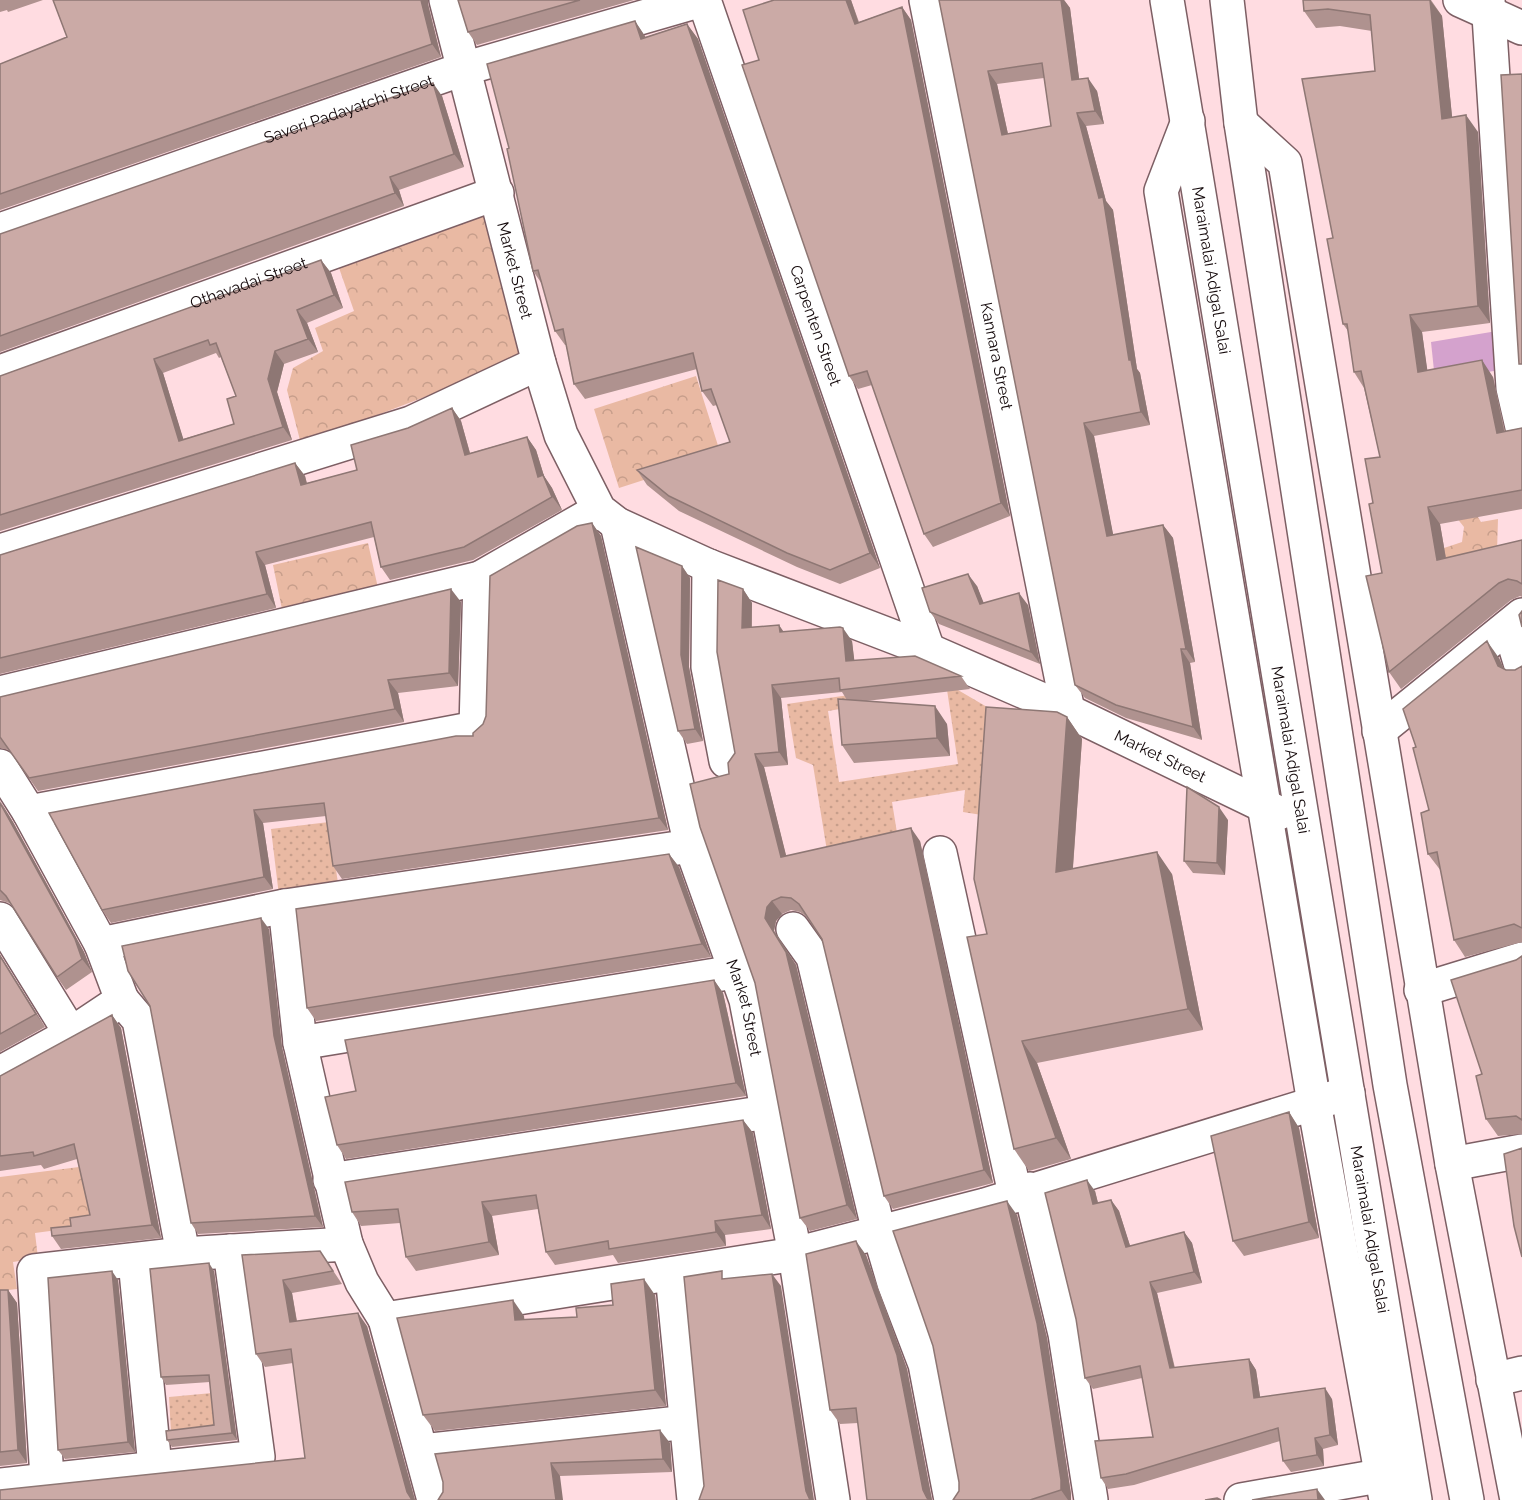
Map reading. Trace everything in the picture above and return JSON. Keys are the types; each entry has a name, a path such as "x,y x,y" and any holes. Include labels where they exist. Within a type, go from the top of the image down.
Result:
{"street":[{"name":"Market Street","path":"446,0 539,363 561,435 608,517 691,846 734,972 746,1000 795,1254 833,1500"},
{"name":"Saveri Padayatchi Street","path":"0,230 463,69 703,0"},
{"name":"Carpenten Street","path":"703,0 928,650"},
{"name":"Kannara Street","path":"926,0 1068,711"},
{"name":"Maraimalai Adigal Salai","path":"1167,0 1348,1094 1398,1486"},
{"path":"1227,0 1241,123 1338,737 1390,1085 1467,1500"},
{"path":"1231,35 1252,0"},
{"path":"1479,4 1522,28"},
{"path":"1479,4 1513,388 1522,427"},
{"path":"1188,122 1161,191 1314,1103 1398,1486 1241,1500"},
{"path":"1241,123 1285,163 1421,990 1452,1164 1508,1377 1517,1500"},
{"name":"Othavadai Street","path":"0,372 497,193"},
{"path":"0,550 411,423 539,363"},
{"name":"Market Street","path":"608,517 709,566 928,650 1068,711 1303,825"},
{"path":"0,693 480,578 608,517"},
{"path":"709,566 708,667 726,761"},
{"path":"29,812 476,728 480,578"},
{"path":"1378,730 1516,620"},
{"path":"1516,620 1522,669"},
{"path":"0,766 29,812 101,944 122,1000 139,1020 183,1254"},
{"path":"101,944 285,906 691,846"},
{"path":"940,854 1023,1191 1065,1334 1091,1500"},
{"path":"285,906 300,1043 346,1244 362,1282 385,1319 435,1500"},
{"path":"0,919 71,1034"},
{"path":"793,929 813,957 879,1232 894,1283 925,1364 951,1500"},
{"path":"1421,990 1522,959"},
{"path":"300,1043 734,972"},
{"path":"0,1072 71,1034 122,1000"},
{"path":"385,1319 795,1254 985,1205 1023,1191 1348,1094"},
{"path":"330,1180 767,1112"},
{"path":"1452,1164 1522,1151"},
{"path":"47,1478 34,1271 183,1254 346,1244"},
{"path":"0,1485 47,1478 258,1457 230,1251"},
{"path":"135,1261 155,1467"},
{"path":"672,1274 694,1500"},
{"path":"422,1451 688,1422"}],"green space":[{"path":"483,207 522,360 301,444 287,390 293,368 323,351 315,328 354,311 338,265"},
{"path":"696,376 721,455 619,488 594,409"},
{"path":"1470,504 1481,522 1498,519 1497,552 1464,566 1429,553 1462,542 1464,527 1456,517"},
{"path":"368,543 380,597 284,619 273,565"},
{"path":"946,683 999,714 988,816 963,812 965,790 892,802 898,839 827,851 813,765 796,758 787,704 856,694 858,706 828,711 839,782 958,764"},
{"path":"329,822 339,890 280,904 271,829"},
{"path":"87,1166 95,1225 35,1233 38,1258 13,1262 17,1289 0,1291 0,1177"},
{"path":"212,1393 214,1429 171,1432 169,1397"}],"shaded area":[{"path":"1503,330 1507,369 1435,380 1431,342"}],"building":[{"path":"53,0 421,0 432,44 0,194 0,64 67,37"},
{"path":"458,0 580,0 468,32"},
{"path":"774,0 846,0 855,24 902,7 1001,503 924,534 867,371 849,376 742,65 759,60 743,10"},
{"path":"939,0 1061,0 1072,80 1088,78 1095,111 1077,113 1099,198 1103,197 1129,360 1131,360 1141,412 1084,423 1107,536 1163,525 1186,649 1181,649 1193,727 1116,705 1075,685","holes":["1042,63 1051,126 1002,135 988,71"]},
{"path":"1303,0 1430,0 1442,119 1466,115 1478,306 1410,315 1418,372 1482,360 1497,433 1522,428 1522,490 1428,507 1437,560 1522,540 1522,584 1508,579 1499,583 1389,672 1366,576 1382,573 1369,504 1373,503 1365,459 1380,457 1361,371 1354,372 1347,324 1343,324 1327,239 1333,238 1302,79 1375,71 1370,15 1328,9 1304,11"},
{"path":"635,21 641,39 687,24 870,553 830,570 787,553 669,496 637,470 730,442 711,389 702,391 693,353 574,384 563,329 555,331 538,270 533,271 507,149 509,148 487,64"},
{"path":"1522,74 1522,364 1519,364 1501,75"},
{"path":"433,83 454,154 390,177 395,193 0,336 0,234"},
{"path":"321,260 334,295 297,310 308,339 275,351 268,379 283,427 0,515 0,376","holes":["208,340 210,345 216,343 236,396 227,399 234,424 179,441 154,359"]},
{"path":"452,408 465,455 527,437 538,477 543,475 552,497 464,547 381,567 371,522 256,552 267,594 0,658 0,555 295,463 301,485 357,470 351,445 408,428"},
{"path":"592,523 659,818 333,866 324,803 254,810 264,877 102,910 49,813 456,736 473,736 473,733 483,724 486,716 490,576 577,526"},
{"path":"636,547 682,566 681,655 695,729 678,731"},
{"path":"968,574 980,604 1019,593 1031,652 930,612 922,588"},
{"path":"718,580 743,589 742,628 779,625 780,632 840,627 843,628 846,661 915,656 961,676 840,690 839,678 772,685 779,752 755,754 781,857 911,828 984,1170 884,1196 822,939 799,904 791,898 781,897 772,901 767,907 765,918 786,952 847,1205 800,1218 755,983 700,827 690,784 729,774 728,763 735,753 717,652"},
{"path":"451,589 449,673 388,680 395,709 29,778 0,737 0,697"},
{"path":"1522,611 1522,627 1519,615"},
{"path":"1487,641 1498,666 1506,670 1515,670 1522,666 1522,928 1514,924 1454,940 1437,852 1428,854 1421,813 1429,810 1413,748 1416,747 1403,709"},
{"path":"838,699 935,706 937,738 842,745"},
{"path":"986,707 1057,712 1067,717 1056,872 1157,852 1188,1009 1022,1041 1056,1138 1014,1149 967,937 987,934 974,879"},
{"path":"1187,787 1219,807 1217,863 1184,861"},
{"path":"0,803 75,939 82,959 57,977 0,890"},
{"path":"669,854 702,944 307,1008 296,909"},
{"path":"261,918 274,1036 315,1216 191,1223 150,1006 128,971 122,946"},
{"path":"0,956 36,1014 0,1034"},
{"path":"1522,956 1522,1120 1516,1116 1486,1119 1476,1076 1482,1074 1451,980 1516,960"},
{"path":"714,980 736,1083 337,1145 325,1097 356,1091 345,1040"},
{"path":"112,1015 152,1225 52,1236 51,1228 71,1226 70,1218 90,1215 74,1144 34,1156 33,1152 0,1156 0,1076"},
{"path":"1289,1112 1309,1222 1233,1241 1211,1136"},
{"path":"743,1120 762,1215 715,1221 716,1232 609,1249 608,1241 546,1252 536,1195 482,1202 489,1242 406,1257 398,1209 352,1212 345,1182"},
{"path":"1522,1148 1522,1257 1514,1226 1504,1154"},
{"path":"1087,1180 1093,1204 1111,1200 1126,1247 1184,1232 1194,1272 1150,1282 1170,1368 1249,1359 1254,1398 1325,1388 1330,1435 1315,1438 1317,1455 1283,1461 1278,1428 1126,1474 1101,1478 1095,1441 1153,1437 1140,1366 1085,1378 1076,1319 1045,1193"},
{"path":"1007,1201 1037,1323 1061,1490 1030,1500 953,1500 959,1491 959,1482 933,1346 893,1231"},
{"path":"856,1241 897,1355 923,1490 930,1500 867,1500 856,1408 830,1410 806,1254"},
{"path":"320,1251 333,1271 283,1280 290,1322 358,1313 407,1492 412,1500 0,1500 0,1490 305,1458 291,1349 256,1354 242,1255"},
{"path":"209,1263 232,1433 167,1440 166,1431 214,1425 209,1375 161,1377 150,1269"},
{"path":"112,1271 128,1442 58,1450 48,1278"},
{"path":"722,1271 722,1279 772,1274 806,1491 810,1500 699,1500 704,1486 684,1277"},
{"path":"644,1279 655,1390 423,1415 397,1318 513,1300 515,1320 577,1317 576,1308 613,1305 611,1284"},
{"path":"0,1290 8,1290 18,1450 0,1452"},
{"path":"660,1430 663,1459 551,1463 556,1500 438,1500 443,1492 443,1482 435,1454"},
{"path":"1317,1489 1318,1500 1252,1500"}]}
